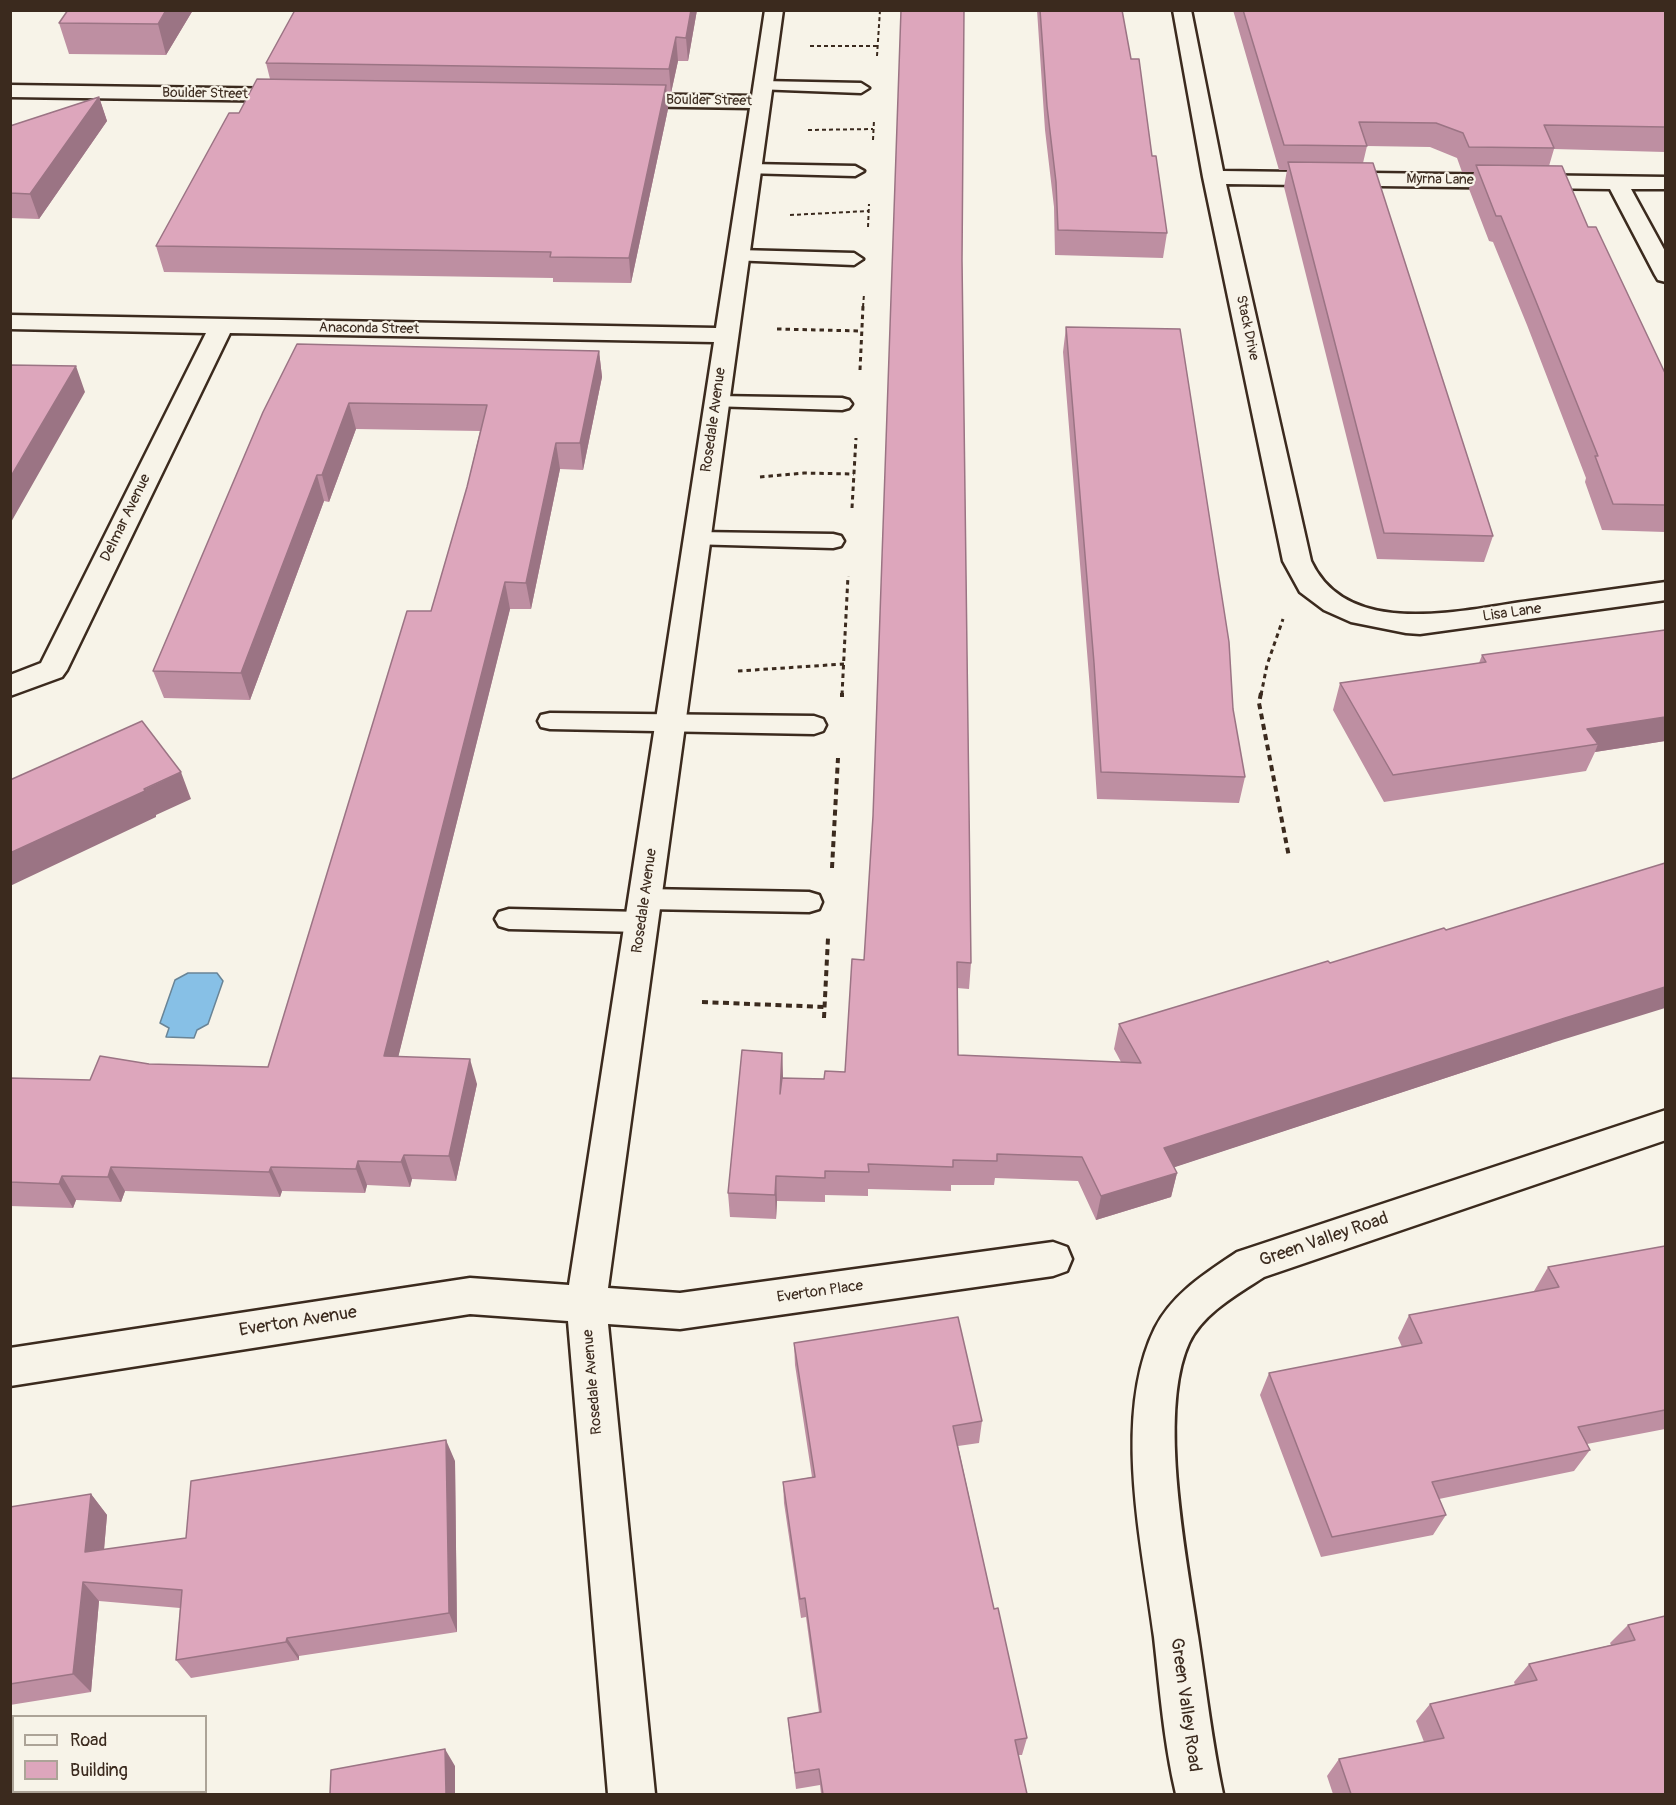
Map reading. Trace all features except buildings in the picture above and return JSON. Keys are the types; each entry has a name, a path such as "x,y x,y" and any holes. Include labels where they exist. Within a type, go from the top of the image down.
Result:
{"street":[{"name":"Rosedale Avenue","path":"631,1794 586,1305 774,10"},
{"name":"Stack Drive","path":"1182,10 1214,177 1297,561 1309,585 1328,600 1359,615"},
{"name":"Boulder Street","path":"10,91 314,95"},
{"name":"Boulder Street","path":"609,100 760,94"},
{"name":"Myrna Lane","path":"1214,177 1665,183"},
{"path":"1617,182 1665,275"},
{"name":"Anaconda Street","path":"10,322 727,335"},
{"name":"Delmar Avenue","path":"10,686 52,670 221,327"},
{"name":"Lisa Lane","path":"1359,615 1389,622 1420,625 1665,591"},
{"name":"Green Valley Road","path":"1199,1794 1166,1565 1156,1468 1157,1387 1170,1340 1200,1298 1251,1264 1665,1125"},
{"name":"Everton Place","path":"586,1305 680,1311 1053,1259"},
{"name":"Everton Avenue","path":"10,1367 470,1296 586,1305"}],"lane":[{"path":"760,94 861,87"},
{"path":"750,169 855,171"},
{"path":"738,256 854,259"},
{"path":"717,402 842,405"},
{"path":"697,539 833,541"},
{"path":"550,721 814,725"},
{"path":"509,919 809,902"}],"path":[{"path":"809,46 878,46"},
{"path":"799,131 873,129"},
{"path":"790,215 869,211"},
{"path":"777,329 862,331"},
{"path":"760,477 804,473 854,474"},
{"path":"1285,615 1267,665 1258,703 1289,857"},
{"path":"738,671 844,664"},
{"path":"702,1002 824,1007"}],"water":[{"path":"188,973 217,973 223,981 208,1024 197,1030 194,1038 166,1037 169,1028 160,1023 175,980"}]}
